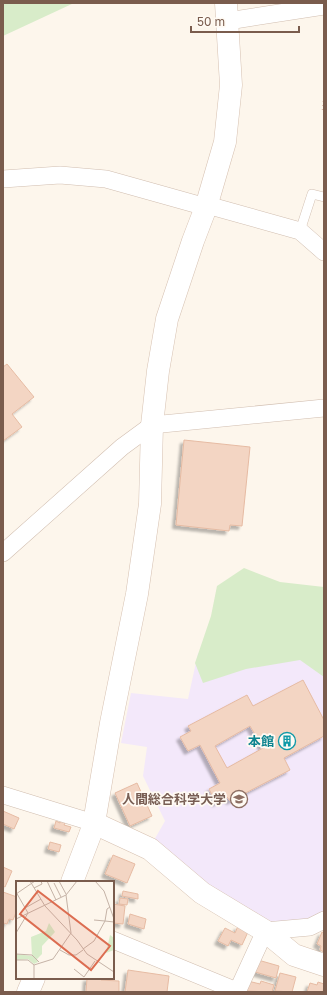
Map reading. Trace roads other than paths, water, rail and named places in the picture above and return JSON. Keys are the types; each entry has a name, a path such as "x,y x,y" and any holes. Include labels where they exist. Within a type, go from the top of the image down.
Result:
{"street":[{"path":"72,881 94,823 111,723 138,587 150,504 152,425 158,371 167,319 193,241 207,206 226,142 231,86 227,12 324,6"},
{"path":"3,179 60,175 106,178 300,231 324,252"},
{"path":"3,553 122,447 152,425 324,408"},
{"path":"3,794 94,823 150,849 202,892 265,931 294,955 324,965"},
{"path":"265,931 310,927 324,920"},
{"path":"114,940 237,992 265,931"},
{"path":"28,992 34,979"}],"lane":[{"path":"300,231 312,194 324,197"}],"place":[{"name":"本館","path":"287,741"},
{"name":"人間総合科学大学","path":"239,799"}]}
